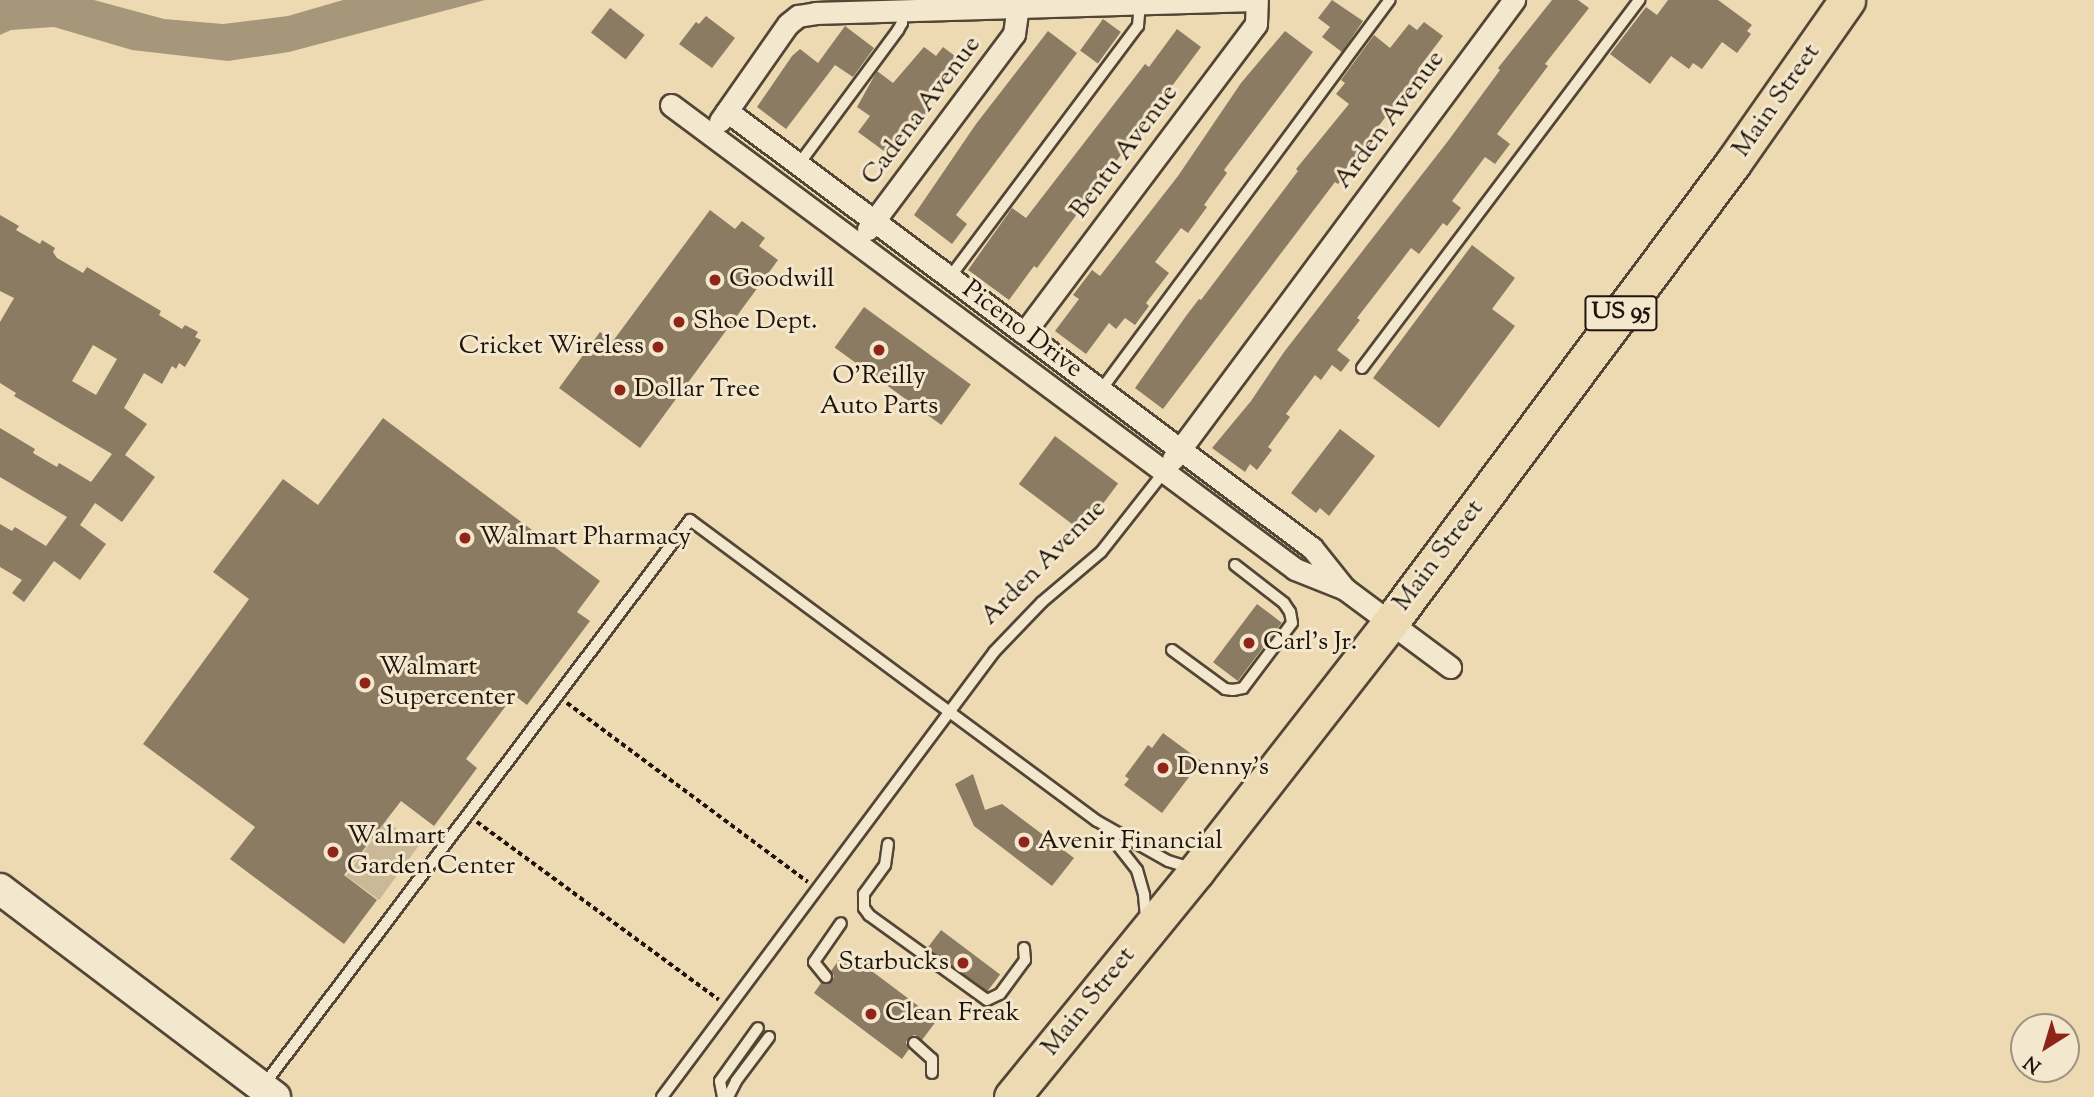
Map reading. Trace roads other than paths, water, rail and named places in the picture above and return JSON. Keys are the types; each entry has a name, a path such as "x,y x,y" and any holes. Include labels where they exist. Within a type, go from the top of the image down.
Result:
{"highway":[{"name":"Main Street","path":"1012,1097 1197,870 1390,623 1733,163 1847,0"}],"main road":[{"path":"0,889 268,1092"}],"street":[{"path":"711,134 788,23 798,16 816,13 1245,0"},
{"name":"Bentu Avenue","path":"1024,333 1256,24 1257,0"},
{"name":"Arden Avenue","path":"1164,472 1514,0"},
{"name":"Cadena Avenue","path":"858,242 1014,34 1018,7"},
{"name":"Piceno Drive","path":"671,105 1295,569 1345,589"},
{"name":"Piceno Drive","path":"727,111 1312,548 1345,589 1450,667"}],"lane":[{"path":"1101,390 1390,0"},
{"path":"1362,368 1639,0"},
{"path":"950,277 1138,26 1140,4"},
{"path":"799,164 898,30 902,23 900,10"},
{"name":"Arden Avenue","path":"662,1097 1005,640 1042,601 1101,552 1164,472"},
{"path":"268,1092 467,815 690,520 1097,821 1168,861 1197,870"},
{"path":"1172,650 1225,689 1243,688 1292,623 1290,612 1284,603 1235,565"},
{"path":"1097,821 1126,852 1137,870 1144,895 1147,932"},
{"path":"888,844 884,865 864,894 864,908 869,915 987,1000 1000,994 1025,960 1024,948"},
{"path":"826,977 814,962 841,923"},
{"path":"725,1097 720,1081 758,1028"},
{"path":"725,1097 769,1037"},
{"path":"914,1042 932,1059 932,1073"}],"place":[{"name":"Goodwill","path":"715,280"},
{"name":"Shoe Dept.","path":"679,322"},
{"name":"Cricket Wireless","path":"658,347"},
{"name":"O'Reilly Auto Parts","path":"879,350"},
{"name":"Dollar Tree","path":"620,390"},
{"name":"Walmart Pharmacy","path":"465,538"},
{"name":"Carl's Jr.","path":"1249,643"},
{"name":"Walmart Supercenter","path":"365,683"},
{"name":"Denny's","path":"1163,768"},
{"name":"Avenir Financial","path":"1024,842"},
{"name":"Walmart Garden Center","path":"333,852"},
{"name":"Starbucks","path":"963,963"},
{"name":"Clean Freak","path":"871,1014"}]}
